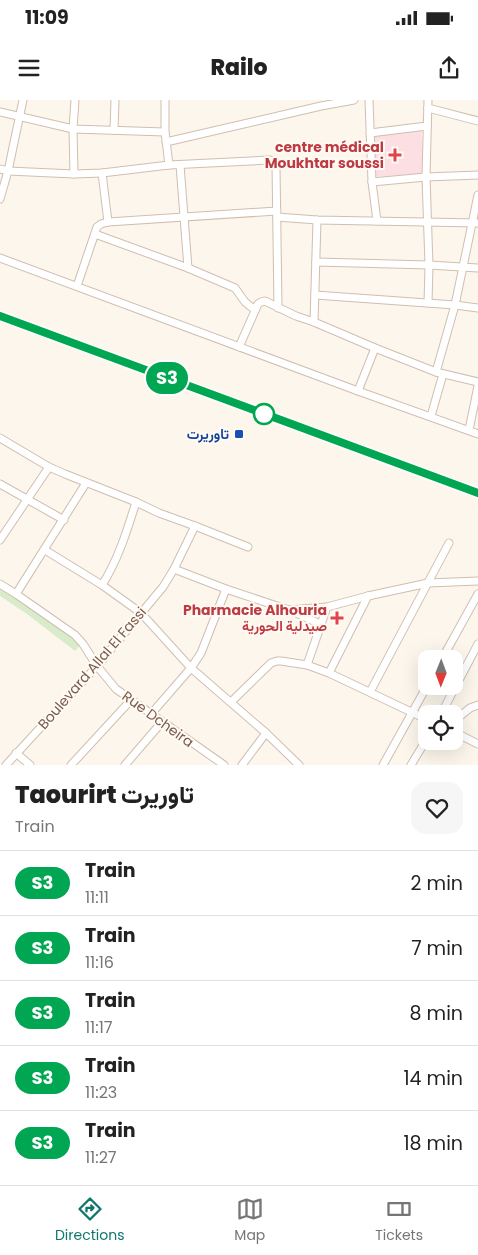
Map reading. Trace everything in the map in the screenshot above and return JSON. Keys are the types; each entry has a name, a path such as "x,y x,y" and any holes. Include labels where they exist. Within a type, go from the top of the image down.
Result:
{"street":[{"path":"0,199 4,170 23,100"},
{"path":"74,100 74,174"},
{"path":"114,130 115,100"},
{"path":"165,100 165,132 169,165"},
{"path":"166,142 354,100"},
{"path":"369,100 372,182 377,220"},
{"path":"428,100 426,177 429,265 428,303"},
{"path":"428,108 478,121"},
{"path":"0,112 73,129 165,132"},
{"path":"370,133 427,126"},
{"path":"4,170 74,174 102,173 180,164 274,161 276,166 278,308"},
{"path":"180,164 188,268"},
{"path":"102,173 108,222"},
{"path":"372,182 478,175"},
{"path":"431,416 475,223 478,195"},
{"path":"77,286 99,225 108,222 277,214 317,220 475,223"},
{"path":"314,322 317,220"},
{"path":"95,234 188,268 235,288 245,302 255,310"},
{"path":"0,258 478,434"},
{"path":"316,262 478,268"},
{"path":"315,295 478,308"},
{"path":"239,347 255,310 264,301 374,348 440,373 478,382"},
{"path":"358,391 374,348"},
{"path":"469,430 478,386"},
{"path":"0,438 50,467 86,483 248,547"},
{"path":"1,538 50,467"},
{"path":"16,594 86,483"},
{"path":"0,484 64,520"},
{"path":"102,586 126,534 136,502"},
{"name":"Boulevard Allal El Fassi","path":"6,765 97,666 141,613 174,569 195,526"},
{"path":"370,692 449,543"},
{"path":"45,550 141,613 191,668 266,733 298,765"},
{"path":"174,569 289,610 320,624"},
{"path":"289,610 327,607 428,583 478,581"},
{"name":"Rue Dcheira","path":"0,584 75,635 116,689 224,765"},
{"path":"151,714 191,668 201,653 226,589"},
{"path":"447,650 478,594"},
{"path":"329,673 368,596"},
{"path":"307,665 327,607"},
{"path":"446,705 478,644"},
{"path":"230,702 271,663 282,661 307,665 329,673 418,715"},
{"path":"383,765 422,695"},
{"path":"71,765 131,700"},
{"path":"463,714 478,705"},
{"path":"125,765 162,722"},
{"path":"242,765 266,733"},
{"path":"463,736 478,744"},
{"path":"411,765 420,750"},
{"path":"16,752 30,765"}],"shaded area":[{"name":"centre médical Moukhtar soussi","path":"421,125 424,174 369,177 367,137"}],"green space":[{"path":"0,587 82,643 75,651 0,596"}],"railway":[{"path":"0,316 478,493"}],"train":[{"name":"S3","path":"0,316 478,493"}],"place":[{"name":"centre médical Moukhtar soussi","path":"395,155"},
{"name":"تاوريرت","path":"239,434"},
{"name":"Pharmacie Alhouria صيدلية الحورية","path":"337,618"}]}
